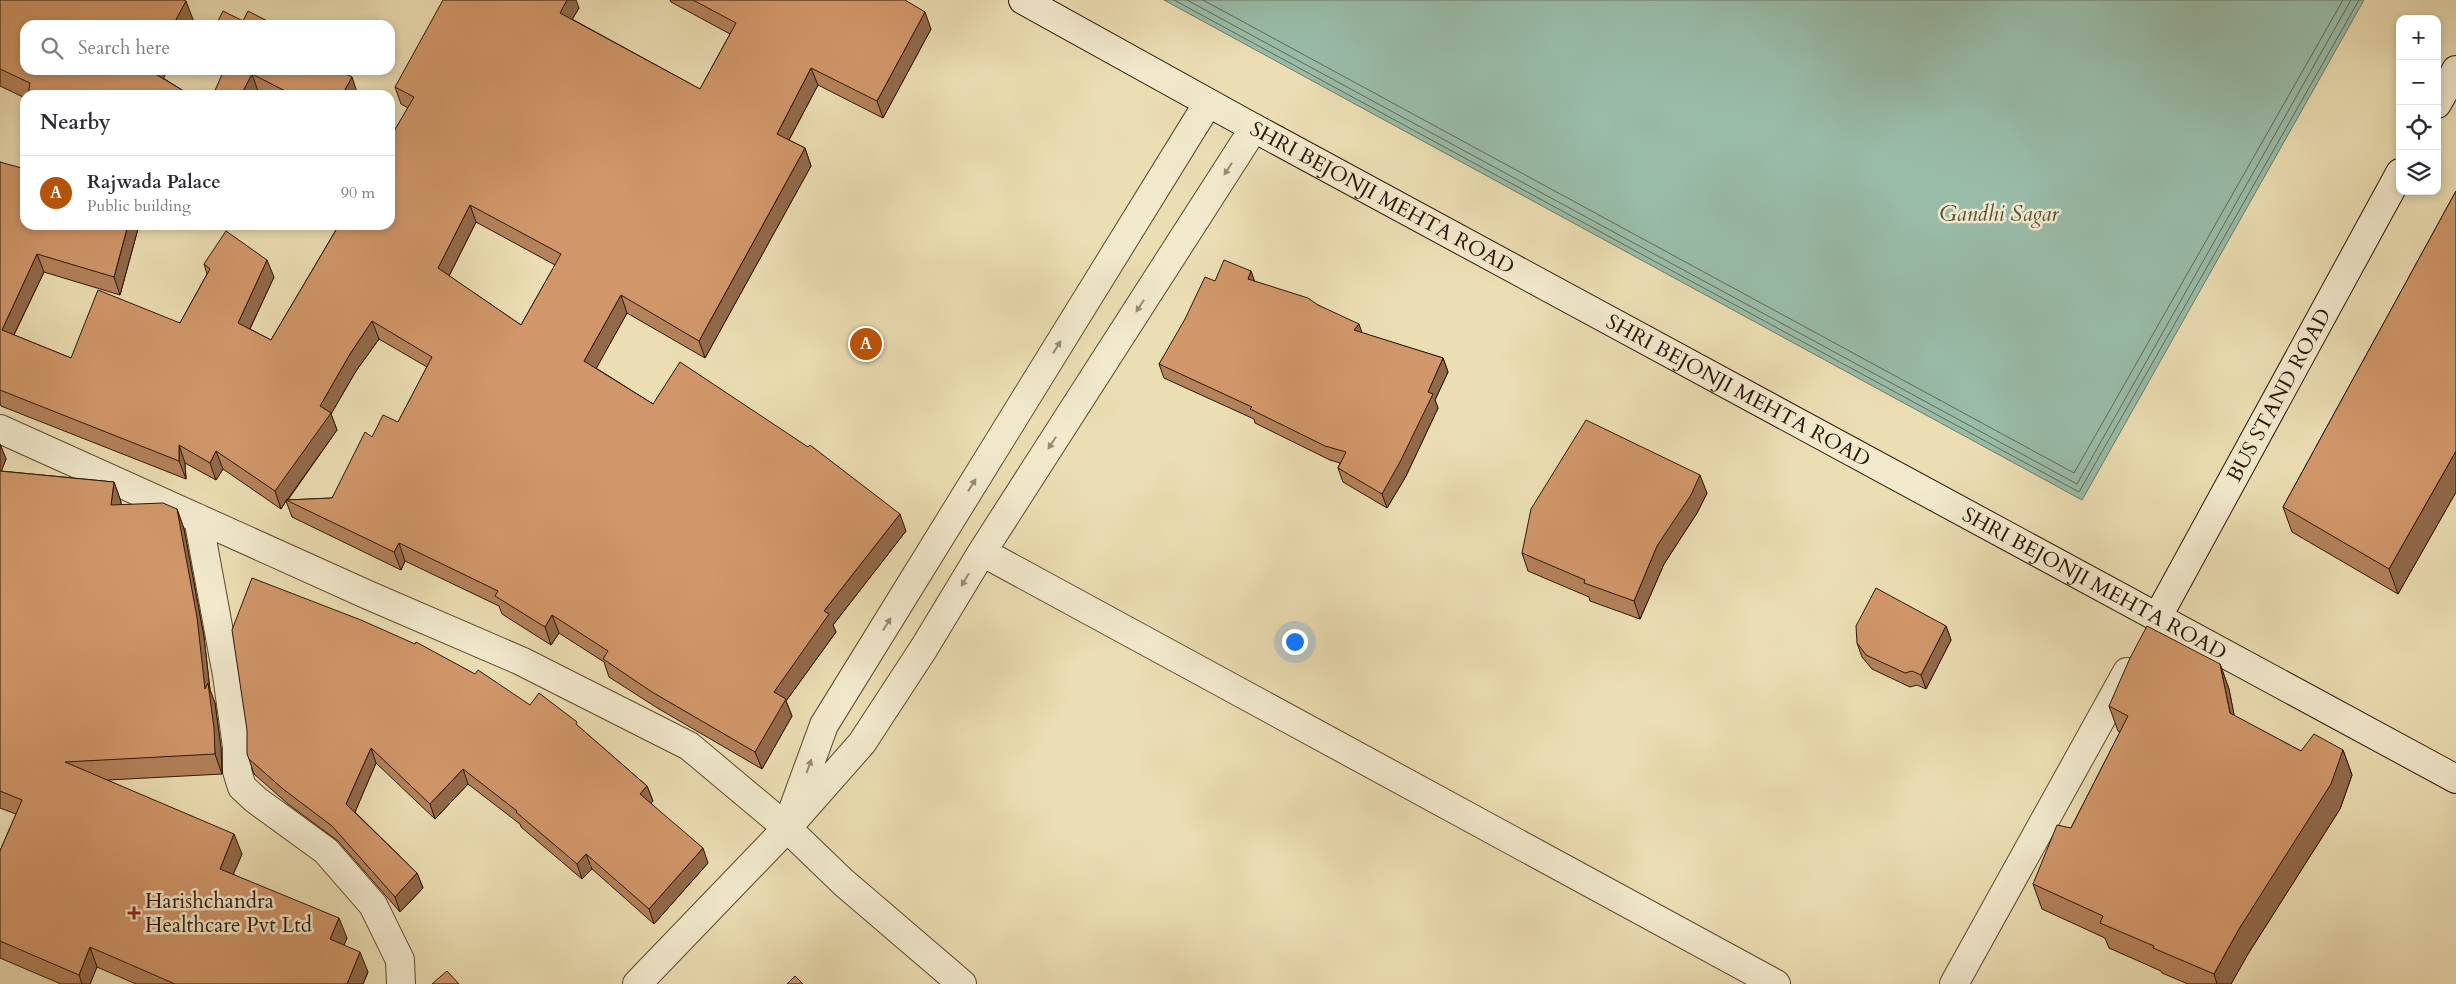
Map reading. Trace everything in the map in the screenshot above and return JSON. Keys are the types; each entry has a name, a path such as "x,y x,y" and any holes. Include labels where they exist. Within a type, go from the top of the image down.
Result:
{"street":[{"name":"SHRI BEJONJI MEHTA ROAD","path":"1023,0 1254,128 2148,636 2456,779"},
{"path":"2441,97 2456,70"},
{"path":"787,828 824,725 1208,103"},
{"path":"637,984 787,828 862,743 1254,128"},
{"name":"BUS STAND ROAD","path":"1954,984 2148,636 2396,180"},
{"path":"0,429 521,661 689,746 787,828 843,882 962,984"},
{"path":"198,518 227,676 237,748 237,771 242,787 256,800 326,851 373,905 400,960 401,984"},
{"path":"982,552 1776,984"}],"water":[{"name":"Gandhi Sagar","path":"1164,0 2364,0 2082,500"}],"building":[{"path":"0,0 186,1 176,20 20,20 20,75 157,75 182,90 29,90 30,83 0,69"},
{"path":"443,0 567,0 560,13 700,89 736,23 693,0 905,0 925,12 877,101 811,68 777,134 805,148 699,341 621,295 584,361 653,404 680,362 808,447 810,445 900,514 824,611 829,614 774,692 786,699 755,752 652,692 603,659 608,651 552,615 545,627 495,596 498,591 399,543 394,552 286,500 332,498 365,432 372,437 383,415 398,422 432,357 372,321 350,354 320,406 331,413 275,491 216,451 210,463 179,445 179,461 0,390 0,162 20,168 20,230 127,230 114,277 37,254 2,330 71,358 98,290 180,323 210,269 204,264 226,231 267,260 238,323 271,340 336,230 395,230 395,129 414,97 395,87","holes":["470,205 561,254 521,325 438,268"]},
{"path":"223,11 241,20 218,20"},
{"path":"248,11 265,20 244,20"},
{"path":"222,75 251,75 244,90 215,90"},
{"path":"254,75 348,75 352,77 345,90 283,90"},
{"path":"2456,191 2456,451 2389,569 2283,507"},
{"path":"1224,260 1251,271 1248,279 1308,298 1318,305 1359,324 1354,330 1443,358 1428,392 1433,394 1382,494 1338,468 1346,452 1325,446 1250,409 1252,407 1159,364 1185,319 1205,277 1215,281"},
{"path":"1586,420 1700,475 1691,495 1657,546 1634,601 1584,583 1585,580 1522,553 1531,509"},
{"path":"0,471 114,482 111,505 163,503 177,509 197,617 205,689 208,683 214,728 215,754 65,762 234,834 220,869 339,918 330,939 360,952 347,984 175,984 90,947 79,975 0,941 0,851 22,800 0,791"},
{"path":"252,578 361,620 415,644 416,642 475,674 478,670 530,705 539,693 577,722 576,724 647,786 640,794 703,848 649,909 586,854 577,864 517,811 463,769 430,804 371,748 346,804 417,873 395,897 332,826 283,789 249,759 247,754 247,730 232,630"},
{"path":"1876,588 1946,626 1921,675 1912,671 1905,673 1866,655 1857,643 1856,626"},
{"path":"2147,626 2220,664 2230,713 2301,751 2314,734 2343,750 2331,784 2239,929 2214,974 2100,923 2103,916 2033,884 2057,825 2071,828 2128,716 2109,706 2130,658"},
{"path":"447,971 459,984 432,984"},
{"path":"795,976 803,984 787,984"}],"place":[{"name":"Rajwada Palace","path":"866,344"},
{"name":"Harishchandra Healthcare Pvt Ltd","path":"134,913"}]}
